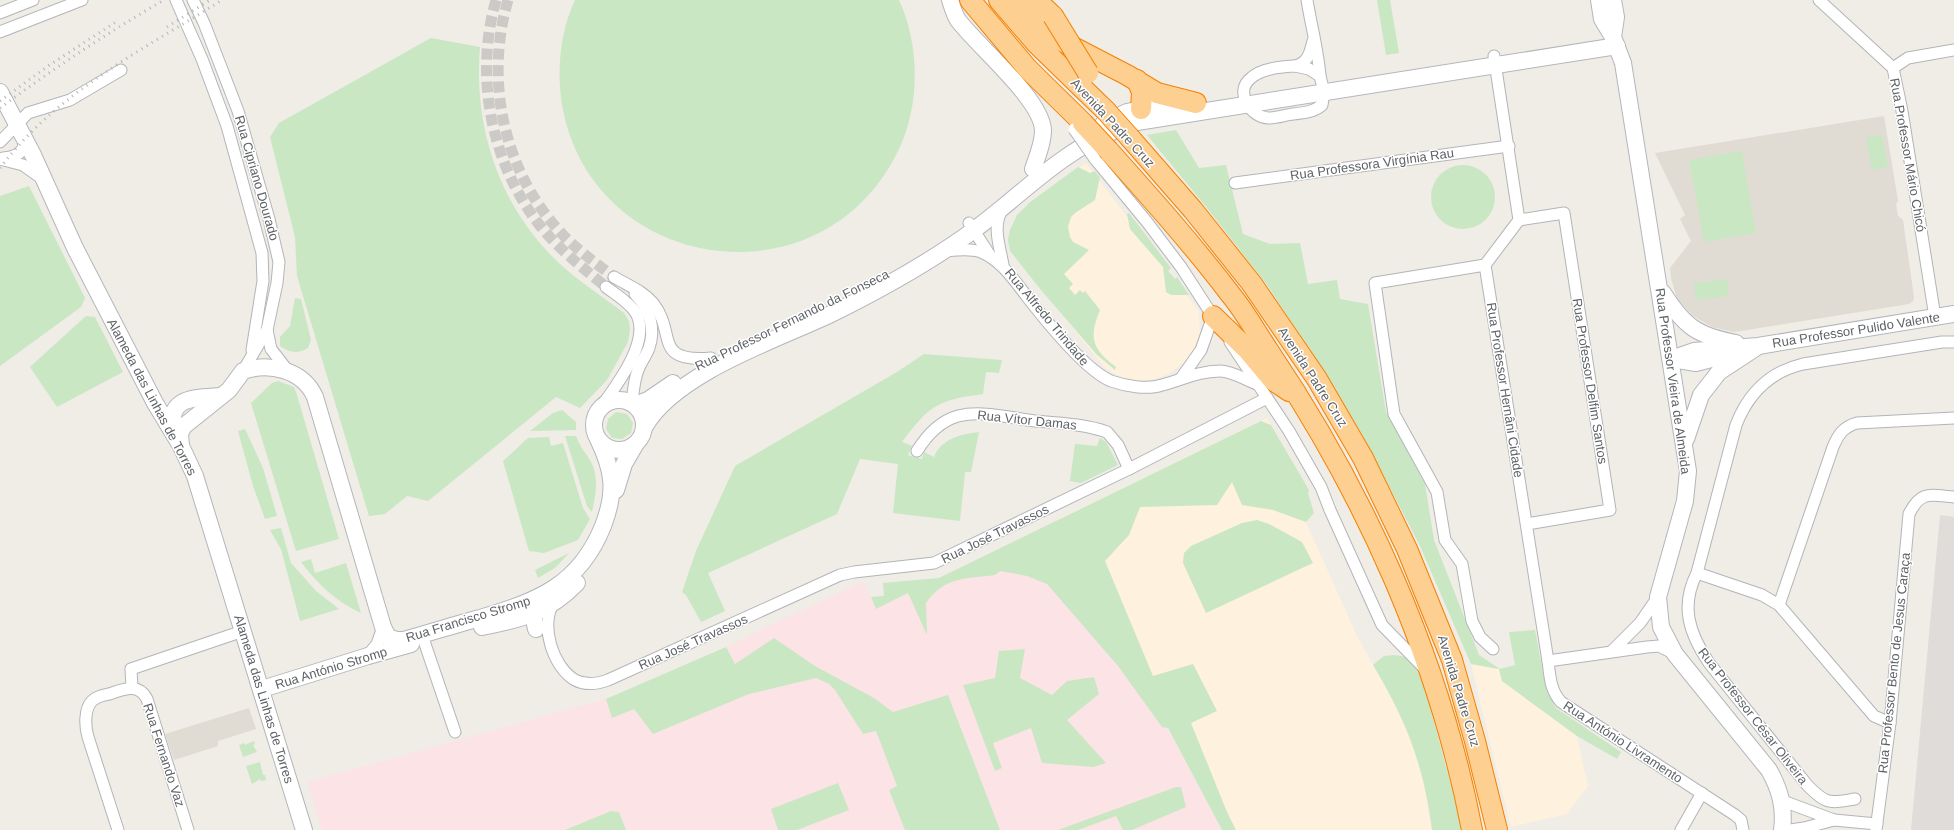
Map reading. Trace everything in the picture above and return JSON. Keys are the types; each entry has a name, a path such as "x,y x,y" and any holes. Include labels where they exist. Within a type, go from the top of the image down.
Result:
{"highway":[{"name":"Avenida Padre Cruz","path":"970,0 1027,68 1079,126 1102,155 1172,223 1232,295 1301,398 1342,469 1386,559 1430,674 1452,747 1472,830"},
{"name":"Avenida Padre Cruz","path":"999,0 1036,43 1106,111 1192,210 1252,284 1317,379 1363,458 1407,549 1452,660 1475,741 1497,830"},
{"path":"1018,0 1050,35 1137,80 1157,93 1196,103"},
{"path":"1036,0 1053,16 1088,73 1106,111"},
{"path":"1137,80 1142,92 1141,109"},
{"path":"1212,316 1248,350 1274,381 1301,398"}],"street":[{"path":"0,13 33,0"},
{"path":"0,32 82,0"},
{"name":"Rua Cipriano Dourado","path":"176,0 202,59 226,126 240,168 262,253 264,269 263,281 247,365"},
{"name":"Rua Cipriano Dourado","path":"193,0 204,23 238,111 276,245 279,272 267,330 247,365"},
{"path":"950,0 958,19 1013,80 1041,119 1043,131 1042,138 1033,169"},
{"path":"1307,0 1314,41 1319,58 1322,84 1322,105 1318,108 1276,117 1268,118 1256,114 1245,100 1245,84 1254,75 1271,69 1295,66 1304,62 1308,57 1314,41"},
{"name":"Rua Professor Vieira de Almeida","path":"1599,0 1602,19 1615,41 1623,63 1685,442 1688,471 1685,501 1658,597 1661,627 1675,654 1769,770 1777,784 1783,802 1784,816 1782,830"},
{"name":"Rua Professor Vieira de Almeida","path":"1613,0 1616,18 1615,41"},
{"name":"Rua Professor Mário Chicó","path":"1819,0 1892,68 1902,111 1935,317"},
{"name":"Rua Professor Fernando da Fonseca","path":"633,404 648,400 712,358 866,286 1003,208 1063,159 1126,134 1137,122 1322,84 1494,61 1615,41"},
{"path":"1892,68 1908,58 1954,50"},
{"path":"1493,649 1480,637 1472,621 1462,564 1445,540 1437,492 1394,414 1375,282 1484,265 1519,220 1509,146 1494,61"},
{"path":"1295,66 1309,69 1322,84"},
{"path":"0,142 19,131 28,113 70,100 121,70"},
{"name":"Alameda das Linhas de Torres","path":"0,92 75,248 148,390 181,446 195,476 262,689 304,830"},
{"name":"Rua Professor Fernando da Fonseca","path":"645,426 650,416 664,402 708,371 831,314 869,294 941,252 1033,169 1070,142 1097,127 1127,112 1141,109 1159,106 1178,107 1196,103 1245,100"},
{"path":"1126,134 1141,109"},
{"path":"0,159 14,156 21,152 24,146 19,131"},
{"name":"Rua Professora Virgínia Rau","path":"1235,183 1509,146"},
{"name":"Avenida Padre Cruz","path":"1102,155 1176,262 1195,286 1212,316 1289,431 1321,487 1382,625 1430,674"},
{"path":"0,159 23,166 44,181"},
{"name":"Rua Alfredo Trindade","path":"1003,208 997,219 997,230 1003,265"},
{"name":"Rua Professor Delfim Santos","path":"1519,220 1564,213 1610,510 1527,524"},
{"name":"Rua Alfredo Trindade","path":"971,226 993,259"},
{"name":"Rua Alfredo Trindade","path":"941,252 972,250 980,252 1003,265 1034,305 1091,369 1110,380 1138,386 1160,386 1182,377 1209,371 1222,371 1257,384"},
{"name":"Rua Professor Hernâni Cidade","path":"1484,265 1548,661"},
{"path":"614,277 646,296 652,303 658,311 666,337 675,352 692,359 712,358"},
{"path":"625,284 646,308 651,326 649,347 638,370 633,404"},
{"path":"599,410 614,400 623,400 633,404 640,411 645,426 642,437 635,445 628,449 619,451 607,447 598,439 594,424 599,410 621,378 637,348 641,335 640,324 635,312 606,287"},
{"path":"1660,287 1683,320 1699,333 1722,340 1758,346"},
{"name":"Rua Professor Pulido Valente","path":"1671,359 1696,363 1758,346 1954,314"},
{"path":"1182,377 1201,350 1212,316"},
{"path":"267,330 271,349 290,372"},
{"name":"Rua Professor César Oliveira","path":"1855,799 1830,803 1820,798 1808,786 1709,663 1699,648 1688,617 1688,603 1691,586 1697,573 1734,429 1743,409 1763,382 1783,370 1803,364 1942,342 1954,342"},
{"path":"1685,442 1701,395 1719,372 1758,346"},
{"path":"181,446 180,433 184,426 229,390 247,365"},
{"name":"Rua Francisco Stromp","path":"247,365 268,366 290,372 305,380 311,387 383,627 388,637 397,640 404,640 554,596 566,594 584,575 599,552 612,520 620,472 635,445"},
{"name":"Rua José Travassos","path":"530,621 550,643 561,668 576,680 586,684 597,684 840,575 854,572 934,563 1129,469 1267,398"},
{"name":"Rua Vítor Damas","path":"917,451 928,435 942,423 958,416 976,414 1079,426 1107,432 1118,445 1129,469"},
{"path":"1779,605 1833,447 1837,437 1845,428 1857,423 1954,418"},
{"name":"Rua Francisco Stromp","path":"554,596 588,555 598,538 606,518 611,492 611,477 608,460 598,439"},
{"name":"Rua Professor Bento de Jesus Caraça","path":"1783,802 1834,820 1876,827 1890,723 1909,514 1918,499 1929,495 1954,497"},
{"path":"1697,573 1756,593 1779,605 1874,716 1890,723"},
{"path":"530,621 541,601 554,596"},
{"name":"Rua José Travassos","path":"550,643 548,617 554,596"},
{"path":"1612,651 1640,623 1658,597"},
{"name":"Rua Francisco Stromp","path":"424,641 530,621"},
{"path":"368,656 377,644 383,627"},
{"path":"118,830 88,737 86,723 89,706 94,699 132,688 131,669 243,631"},
{"path":"424,641 455,732"},
{"name":"Rua António Stromp","path":"262,689 368,656 424,641"},
{"path":"1548,661 1612,651 1659,646 1675,654"},
{"name":"Rua António Livramento","path":"1548,661 1552,687 1555,695 1561,702 1738,817 1743,824 1743,830"},
{"name":"Rua Fernando Vaz","path":"132,688 142,692 147,699 188,830"},
{"path":"1681,830 1702,793"},
{"name":"Rua Professor Bento de Jesus Caraça","path":"1790,830 1834,820"}],"shaded area":[{"path":"1884,116 1898,201 1896,204 1898,216 1903,220 1914,297 1913,301 1909,304 1734,332 1712,327 1693,316 1677,299 1671,278 1670,268 1691,241 1680,219 1685,215 1655,153"},
{"path":"1086,163 1199,311 1200,332 1195,349 1183,363 1169,374 1152,380 1137,381 1119,376 1105,368 1012,252 1031,204"},
{"path":"1267,418 1309,490 1308,493 1314,513 1306,522 1357,636 1394,701 1409,734 1423,779 1432,830 1222,830 1057,520"},
{"path":"1940,515 1954,517 1954,830 1911,830"},
{"path":"1057,520 1222,830 322,830 307,782 631,692 861,582 866,586 876,609"},
{"path":"1471,664 1500,669 1502,681 1577,736 1588,786 1567,814 1511,827"},
{"path":"249,708 256,729 218,741 218,746 174,760 165,734"}],"green space":[{"path":"575,0 899,0 911,36 915,75 911,113 906,132 899,149 864,200 818,234 765,250 710,250 658,234 613,203 579,157 561,98 560,86 560,60 563,35"},
{"path":"1377,0 1390,0 1399,53 1386,55"},
{"path":"431,38 480,47 479,77 481,107 486,137 495,165 507,193 522,219 540,243 568,271 624,313 629,321 630,330 628,342 607,380 580,408 556,397 428,501 407,496 385,514 369,516 297,276 295,237 270,137 279,123"},
{"path":"1176,130 1199,168 1226,165 1243,234 1270,244 1300,243 1308,284 1337,280 1340,299 1368,304 1386,412 1425,484 1434,540 1479,655 1500,669 1515,665 1509,632 1535,630 1547,693 1556,708 1621,752 1617,759 1577,736 1502,681 1499,669 1471,664 1420,546 1364,438 1314,356 1267,285 1207,208 1147,135"},
{"path":"1882,135 1888,167 1872,170 1866,138"},
{"path":"1742,151 1756,233 1704,242 1689,160"},
{"path":"1463,165 1475,168 1486,174 1492,185 1495,197 1492,209 1486,220 1475,226 1463,229 1451,226 1440,220 1434,209 1431,197 1434,185 1440,174 1451,168"},
{"path":"1078,167 1090,173 1095,171 1100,177 1095,200 1071,217 1068,227 1070,237 1073,242 1089,250 1064,274 1073,284 1069,288 1075,295 1080,290 1083,293 1085,291 1100,310 1094,328 1094,342 1101,354 1116,367 1115,370 1097,355 1041,290 1010,251 1008,240 1010,230 1017,215 1029,203"},
{"path":"29,186 85,298 81,307 0,366 0,196"},
{"path":"1129,213 1171,268 1168,271 1175,279 1177,277 1189,295 1171,295 1166,292 1163,267 1130,229 1127,214"},
{"path":"1727,279 1729,296 1696,300 1694,283"},
{"path":"295,298 301,299 311,340 308,348 297,352 287,350 280,346 280,337 290,326"},
{"path":"86,316 95,317 123,372 57,407 30,367"},
{"path":"924,354 1002,360 999,373 986,372 983,394 955,399 944,402 935,407 920,420 902,442 912,446 908,455 922,459 924,452 934,457 941,446 952,438 979,432 971,472 965,472 960,521 893,513 898,464 860,459 837,514 708,573 725,611 701,622 686,595 682,592 696,551 735,466 897,372"},
{"path":"278,381 294,387 339,539 296,551 251,403 272,383"},
{"path":"562,410 576,422 576,430 530,431 553,413"},
{"path":"616,412 627,414 633,423 631,433 622,439 612,438 606,429 608,419"},
{"path":"1261,421 1271,425 1309,490 1308,493 1314,513 1306,522 1273,510 1242,505 1232,482 1217,505 1140,507 1129,535 1105,561 1153,676 1193,664 1217,711 1191,723 1227,812 1236,830 1222,830 1168,728 1162,727 1118,666 1047,584 1027,576 1000,571 995,575 965,578 949,583 933,594 926,603 927,635 908,593 876,609 871,597 884,596 883,583 939,578"},
{"path":"245,429 263,468 277,516 265,519 253,486 238,431"},
{"path":"565,436 576,436 581,447 592,463 596,477 596,491 592,512 587,506"},
{"path":"549,437 551,446 563,443 583,508 590,519 578,540 544,553 529,551 503,461 528,438"},
{"path":"1100,438 1106,442 1118,465 1081,483 1070,481 1075,444 1097,446"},
{"path":"1257,520 1269,524 1302,542 1313,563 1206,613 1183,563 1184,553 1191,546 1242,523"},
{"path":"281,528 291,563 316,591 339,609 300,621 281,549 270,530"},
{"path":"569,553 555,568 538,578 535,570"},
{"path":"311,559 315,573 346,563 361,613 335,598 301,562"},
{"path":"774,638 815,666 874,698 893,712 948,695 1000,830 905,830 889,790 897,786 876,731 863,734 835,690 829,684 816,678 749,694 653,734 634,709 612,718 606,699 726,647 735,664"},
{"path":"1025,649 1020,678 1052,695 1067,681 1094,677 1099,694 1067,720 1106,763 1093,767 1042,763 1031,728 993,743 1002,768 995,771 963,685 995,678 999,651"},
{"path":"1395,655 1406,657 1414,663 1425,688 1463,830 1432,830 1424,785 1412,744 1395,705 1373,665 1384,656"},
{"path":"254,741 255,744 253,745 257,752 243,757 239,745 244,743 245,745"},
{"path":"260,762 263,775 265,775 266,780 261,781 260,779 252,784 246,766"},
{"path":"838,783 849,810 797,830 778,830 771,809"},
{"path":"1176,787 1181,787 1186,807 1132,830 1123,830 1116,816 1078,830 1058,830"},
{"path":"611,811 619,812 626,830 565,830"}],"tunnel":[{"path":"496,0 490,29 487,59 487,89 499,148 510,176 524,202 541,227 580,266 606,287"},
{"path":"508,0 501,31 498,63 499,95 505,126 514,156 527,185 544,212 565,237 614,277"}],"railway":[{"path":"0,108 80,52 164,0"},
{"path":"167,27 210,0"},
{"path":"0,168 23,141 48,116 75,94 132,55 222,0"},
{"path":"0,101 48,66 116,22"}]}
